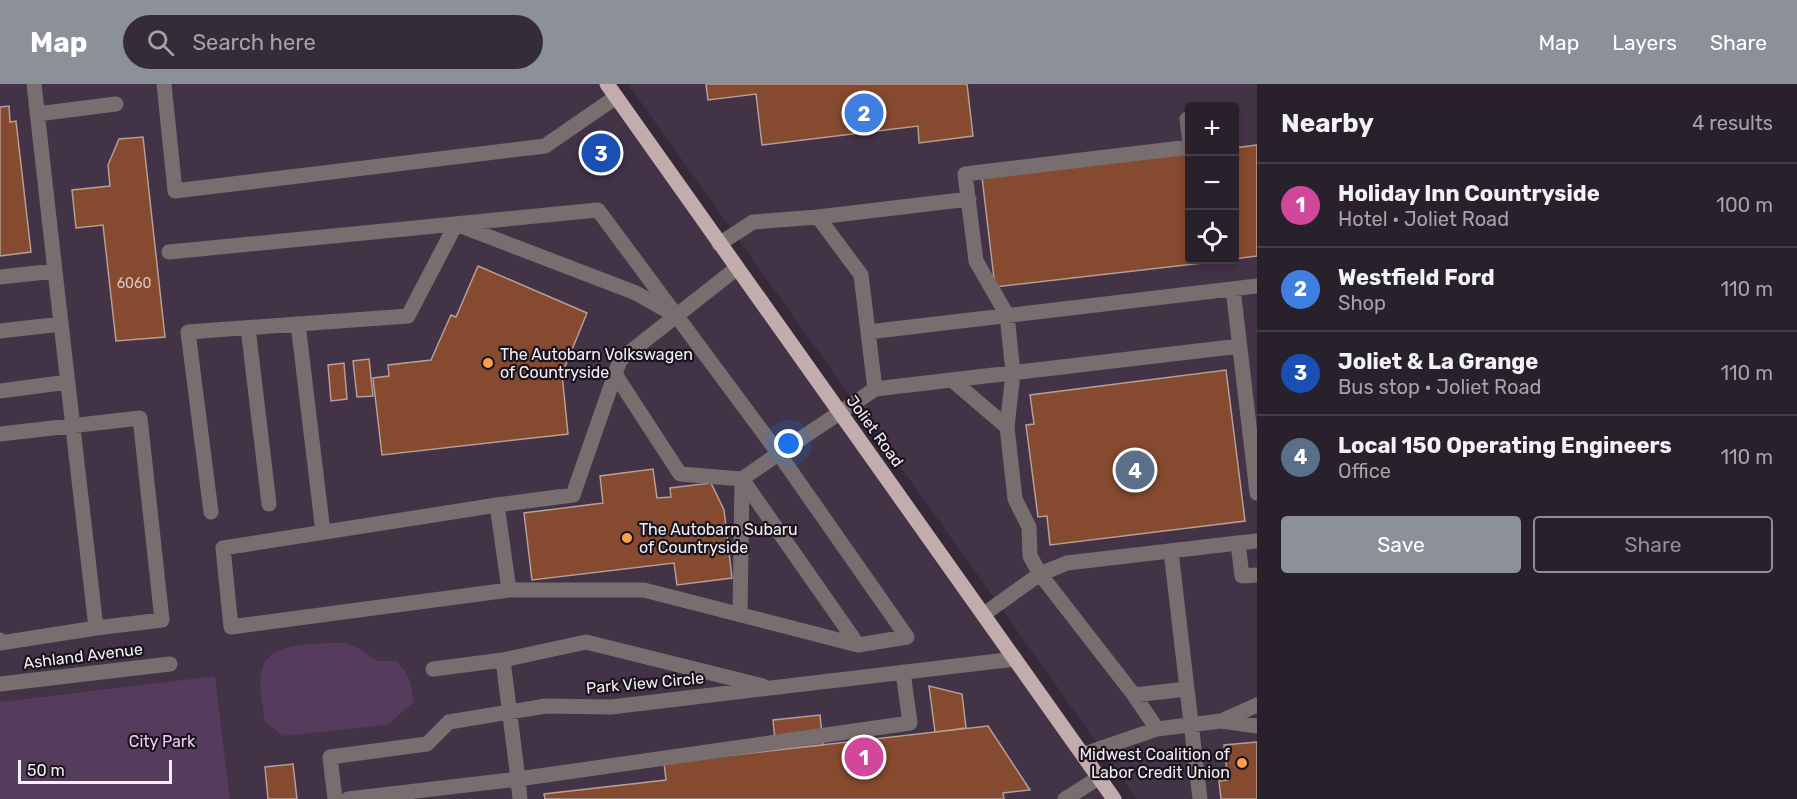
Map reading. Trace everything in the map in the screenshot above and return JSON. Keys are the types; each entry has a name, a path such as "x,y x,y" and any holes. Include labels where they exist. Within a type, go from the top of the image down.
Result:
{"main road":[{"name":"Joliet Road","path":"607,84 1114,799"}],"street":[{"path":"34,84 96,628"},
{"path":"164,84 175,191 545,146 616,97"},
{"path":"37,114 116,104"},
{"path":"1157,729 1134,695 1040,574 1030,556 1029,527 1015,500 1007,427 1013,373 1007,315 976,261 965,174 1185,146"},
{"path":"719,244 753,222 818,217 969,199"},
{"path":"169,252 598,210 677,316 778,454 907,637 858,645 644,590 509,590 231,627 223,548 573,495 620,360 677,316 737,268"},
{"path":"818,217 861,275 875,389"},
{"path":"456,224 636,293 677,316"},
{"path":"211,512 188,332 408,316 456,224"},
{"path":"0,277 55,271"},
{"path":"868,332 1257,286"},
{"path":"1233,289 1257,493"},
{"path":"0,331 61,324"},
{"path":"298,324 323,532"},
{"path":"248,328 269,504"},
{"path":"615,374 680,474 742,479 875,389 1240,346"},
{"path":"952,380 1007,427"},
{"path":"0,391 68,382"},
{"path":"0,434 140,418 162,620 0,643 0,640"},
{"path":"740,615 742,479"},
{"path":"742,479 858,645"},
{"path":"497,505 509,590"},
{"path":"984,614 1040,574 1067,563 1257,541"},
{"path":"1238,543 1242,576 1257,575"},
{"path":"1171,551 1200,799"},
{"path":"433,669 503,660 586,642 772,688"},
{"name":"Park View Circle","path":"335,799 330,757 426,744 449,722 546,706 611,708 1015,658"},
{"path":"503,660 520,799"},
{"name":"Ashland Avenue","path":"0,684 170,663"},
{"path":"348,799 383,797 518,779 910,723 903,672"},
{"path":"1134,695 1188,689"},
{"path":"1221,721 1257,705"},
{"path":"1084,754 1157,729 1221,721 1257,726"},
{"path":"1065,799 1100,777"}],"shaded area":[{"path":"0,84 599,84 1110,799 230,799 215,676 0,702"},
{"path":"628,84 1257,84 1257,799 1137,799"}],"green space":[{"path":"344,643 358,648 377,661 396,661 409,680 413,703 387,725 283,736 265,722 260,687 264,665 278,651 287,648"},
{"name":"City Park","path":"215,676 230,799 0,799 0,702"}],"building":[{"path":"706,84 967,84 973,136 919,143 918,126 762,145 756,94 708,100"},
{"path":"9,106 10,122 16,121 31,252 0,256 0,107"},
{"path":"143,137 165,337 116,341 103,225 76,228 72,190 110,186 108,165 119,139"},
{"path":"1257,145 1257,256 1239,258 1239,156 1239,147"},
{"path":"1185,154 1185,264 1194,264 995,287 982,177"},
{"name":"The Autobarn Volkswagen of Countryside","path":"478,266 587,313 562,374 568,434 382,455 373,378 389,376 388,365 431,360 451,315 456,317"},
{"path":"369,359 373,396 357,397 353,361"},
{"path":"344,363 347,399 331,401 328,365"},
{"path":"1226,370 1245,521 1050,545 1047,516 1038,517 1026,425 1034,424 1030,395"},
{"name":"The Autobarn Subaru of Countryside","path":"653,469 657,498 671,497 670,488 711,483 724,510 732,578 677,585 674,563 532,580 524,513 603,503 600,476"},
{"path":"929,686 962,694 966,728 935,732"},
{"path":"820,715 823,745 776,750 773,720"},
{"path":"988,726 1030,790 1003,793 1004,799 545,799 544,794 666,780 664,763"},
{"name":"Midwest Coalition of Labor Credit Union","path":"1257,742 1257,799 1221,799 1219,781 1228,780 1224,745"},
{"path":"293,764 297,799 268,799 265,767"}],"place":[{"name":"Westfield Ford","path":"864,113"},
{"name":"Joliet & La Grange","path":"601,153"},
{"name":"The Autobarn Volkswagen of Countryside","path":"488,363"},
{"name":"Local 150 Operating Engineers","path":"1135,470"},
{"name":"The Autobarn Subaru of Countryside","path":"627,538"},
{"name":"Holiday Inn Countryside","path":"864,757"},
{"name":"Midwest Coalition of Labor Credit Union","path":"1242,763"}]}
